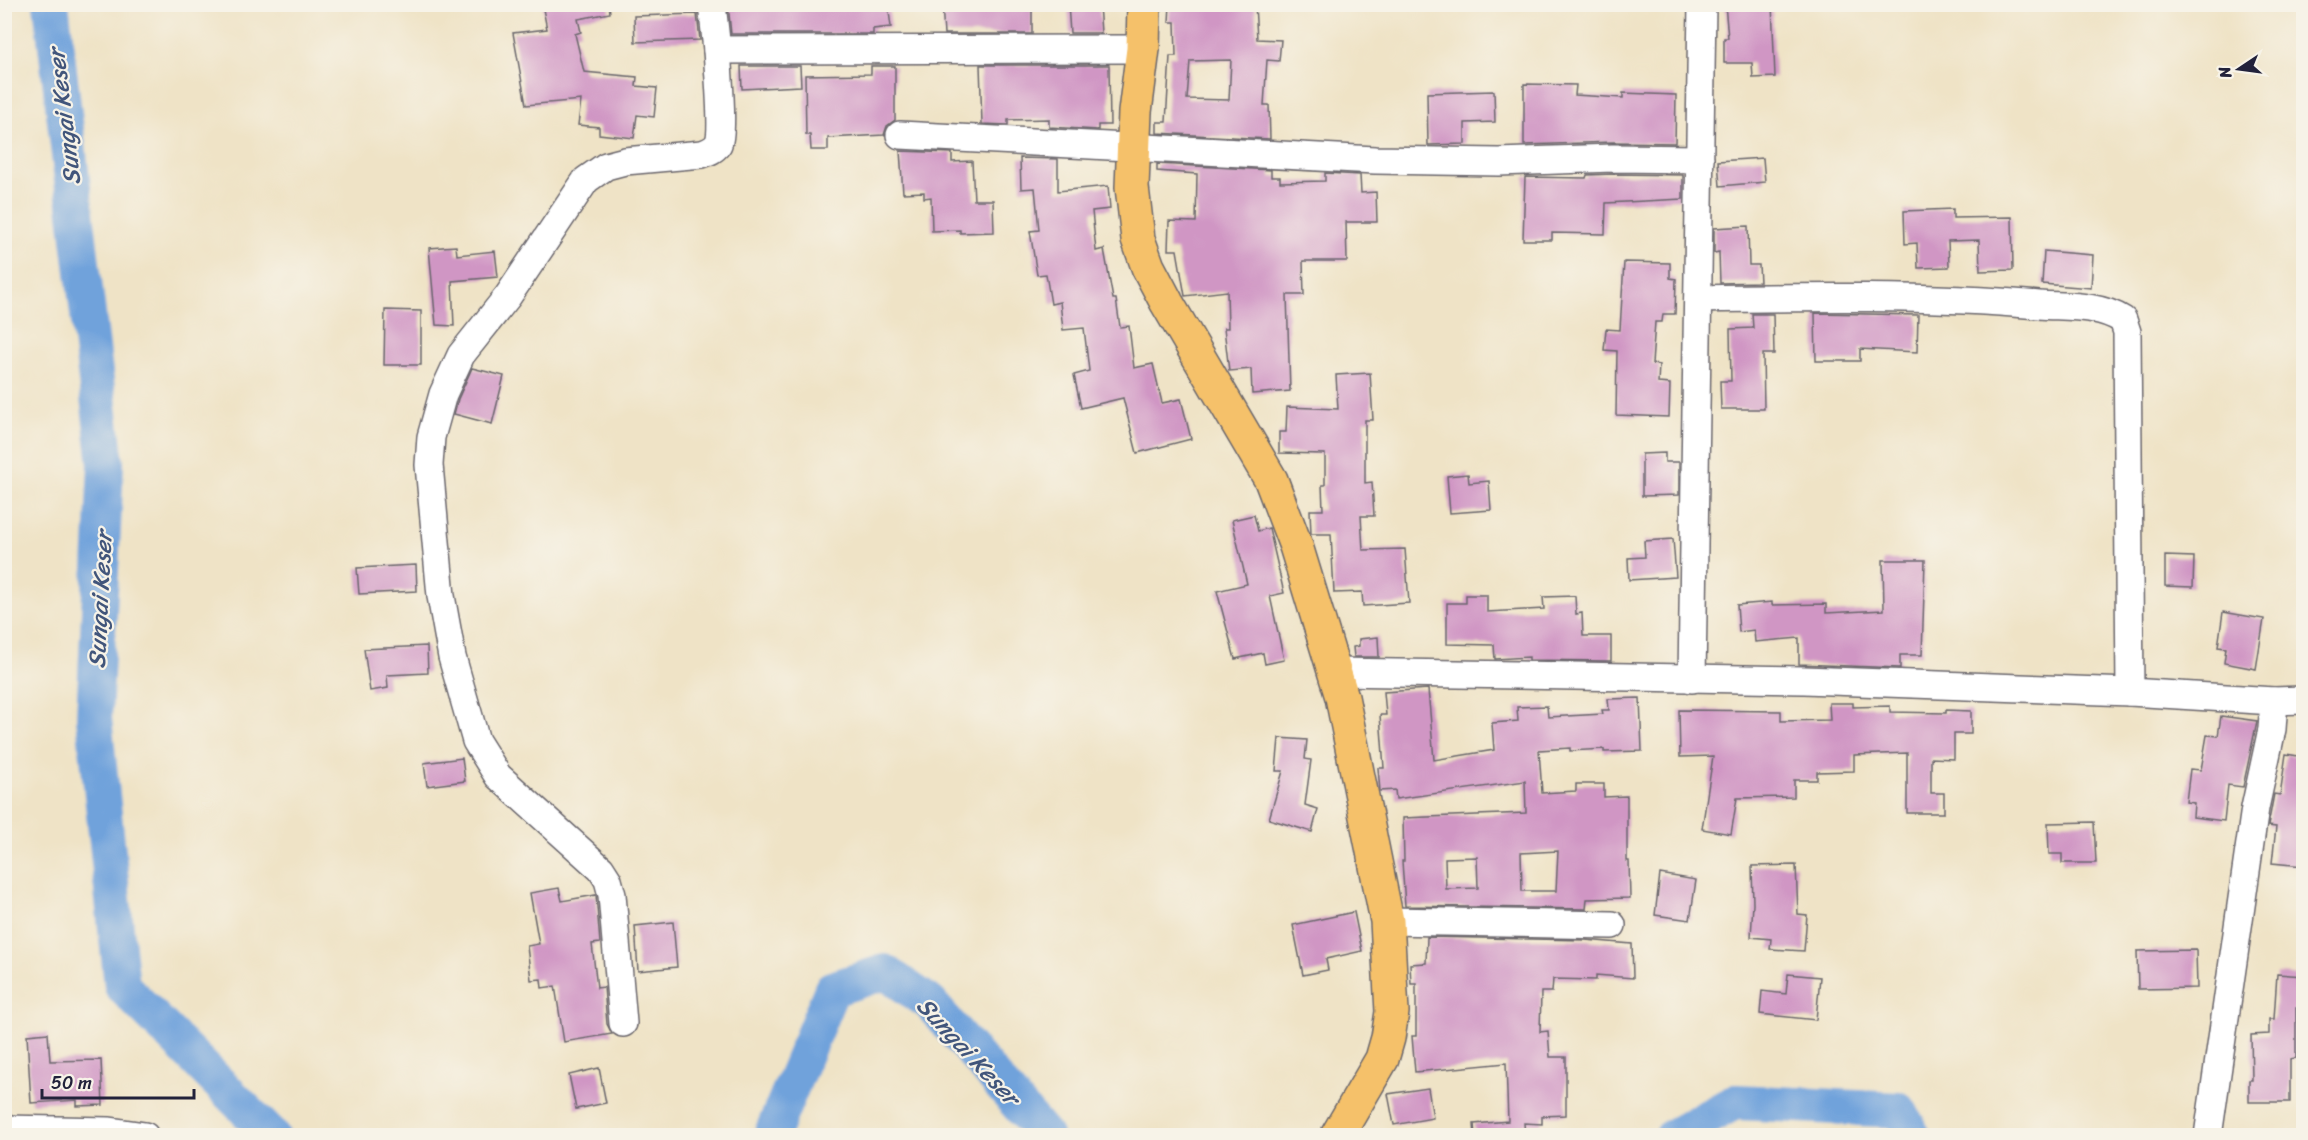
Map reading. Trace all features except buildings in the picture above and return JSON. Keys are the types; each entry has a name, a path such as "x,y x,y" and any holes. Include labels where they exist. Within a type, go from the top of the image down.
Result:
{"highway":[{"path":"1144,4 1143,49 1135,112 1132,187 1138,239 1148,267 1167,303 1271,480 1296,546 1336,672 1387,921 1392,1012 1388,1038 1382,1059 1337,1136"}],"street":[{"path":"623,1023 612,895 608,880 601,869 498,776 476,741 452,657 441,596 429,465 430,437 443,394 461,355 508,296 586,180 606,166 625,161 702,154 712,151 718,144 720,129 717,50 712,4"},
{"path":"1692,679 1702,4"},
{"path":"717,50 1143,49"},
{"path":"900,135 1376,160 1499,162 1613,158 1700,159"},
{"path":"1698,299 1973,299 2102,310 2122,320 2127,332 2130,692"},
{"path":"1336,672 1804,680 2130,692 2274,701 2304,700"},
{"path":"2208,1136 2255,808 2272,729 2274,701"},
{"path":"1387,921 1612,925"},
{"path":"4,1129 110,1131 145,1136"}],"waterway":[{"name":"Sungai Keser","path":"51,4 106,464 94,718 122,986 272,1136"},
{"name":"Sungai Keser","path":"771,1136 832,989 885,972 930,1003 1045,1136"},
{"name":"Sungai Keser","path":"1673,1136 1735,1102 1899,1110 1913,1136"}]}
